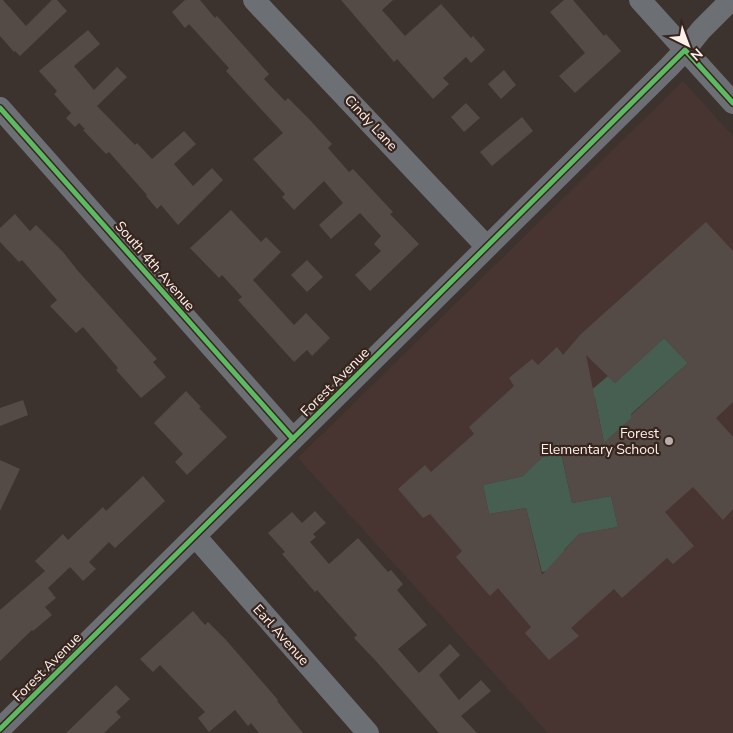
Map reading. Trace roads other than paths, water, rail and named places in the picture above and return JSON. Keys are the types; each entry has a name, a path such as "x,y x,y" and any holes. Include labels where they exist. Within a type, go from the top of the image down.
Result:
{"street":[{"name":"Cindy Lane","path":"254,0 488,246"},
{"path":"640,0 733,103"},
{"name":"Forest Avenue","path":"2,730 194,536 685,50 701,30 731,0"},
{"name":"South 4th Avenue","path":"0,108 293,439"},
{"name":"Earl Avenue","path":"194,536 368,733"}],"place":[{"name":"Forest Elementary School","path":"669,441"}]}
